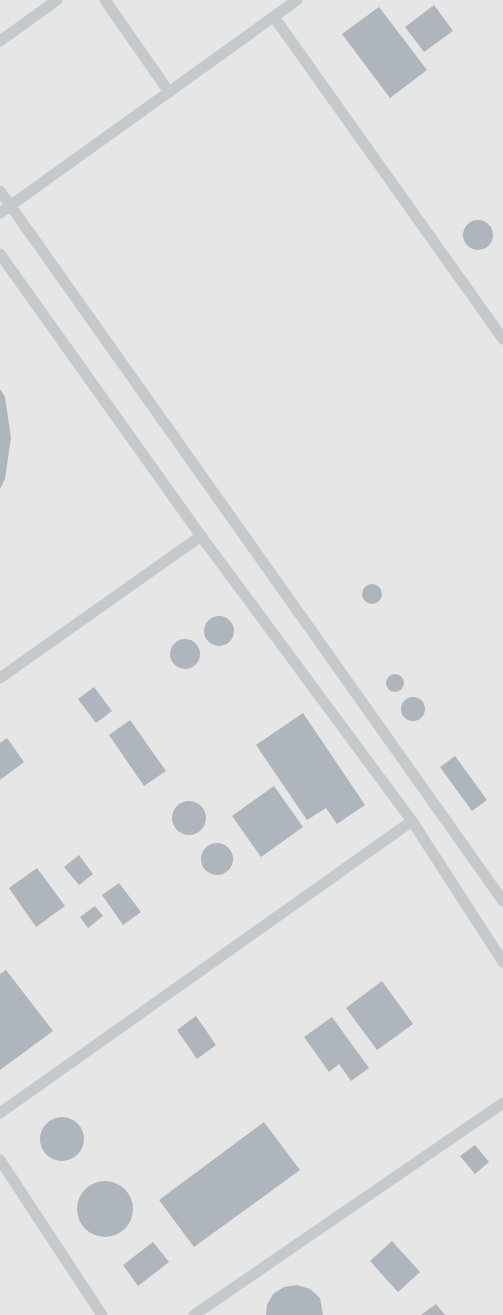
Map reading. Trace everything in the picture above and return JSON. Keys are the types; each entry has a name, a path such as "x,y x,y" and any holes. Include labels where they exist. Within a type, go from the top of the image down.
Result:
{"lane":[{"path":"0,41 57,0"},
{"path":"105,0 169,92"},
{"path":"0,213 297,0"},
{"path":"274,17 503,339"},
{"path":"0,191 503,901"},
{"path":"0,254 200,536 412,821 503,962"},
{"path":"0,678 200,536"},
{"path":"0,1114 412,821"},
{"path":"194,1315 503,1104"},
{"path":"0,1160 102,1315"}],"shaded area":[{"path":"0,0 503,0 503,1315 0,1315"}],"building":[{"path":"434,5 453,31 424,52 405,27"},
{"path":"379,7 427,70 390,98 342,34"},
{"path":"478,220 489,224 493,235 489,246 478,250 467,246 463,235 467,224"},
{"path":"0,389 5,397 11,438 5,479 0,489"},
{"path":"372,584 379,587 382,594 379,601 372,604 365,601 362,594 365,587"},
{"path":"219,616 230,620 234,631 230,642 219,646 208,642 204,631 208,620"},
{"path":"185,639 196,643 200,654 196,665 185,669 174,665 170,654 174,643"},
{"path":"395,674 401,677 404,683 401,689 395,692 389,689 386,683 389,677"},
{"path":"94,687 112,711 96,723 78,699"},
{"path":"413,697 418,698 424,704 424,714 418,720 413,721 408,720 402,714 401,709 402,704 408,698"},
{"path":"303,713 365,805 337,824 326,808 307,820 256,745"},
{"path":"130,720 166,771 144,786 109,735"},
{"path":"7,738 24,762 0,780 0,743"},
{"path":"455,756 487,800 472,811 440,767"},
{"path":"274,786 303,827 261,857 232,816"},
{"path":"189,801 196,802 201,806 205,811 205,825 201,830 196,834 189,835 182,834 177,830 173,825 172,818 173,811 177,806 182,802"},
{"path":"217,843 229,847 233,859 229,871 217,875 205,871 201,859 205,847"},
{"path":"79,855 93,874 79,885 64,867"},
{"path":"37,868 65,906 36,927 9,888"},
{"path":"119,883 141,912 123,925 102,895"},
{"path":"95,906 103,916 88,928 80,917"},
{"path":"6,970 53,1031 0,1070 0,974"},
{"path":"382,981 413,1024 377,1050 346,1008"},
{"path":"196,1016 216,1045 197,1059 177,1030"},
{"path":"332,1017 369,1068 351,1081 339,1064 329,1072 304,1037"},
{"path":"66,1117 78,1123 83,1130 83,1148 78,1155 71,1160 58,1161 46,1155 41,1148 40,1135 46,1123 53,1118"},
{"path":"264,1122 300,1170 194,1247 159,1200"},
{"path":"475,1145 489,1162 475,1174 460,1156"},
{"path":"105,1181 116,1183 125,1189 131,1198 133,1209 131,1220 125,1229 116,1235 105,1237 94,1235 85,1229 79,1220 77,1209 79,1198 85,1189 94,1183"},
{"path":"392,1241 420,1272 398,1292 370,1261"},
{"path":"153,1242 169,1262 138,1286 123,1265"},
{"path":"297,1285 310,1289 320,1298 323,1315 266,1315 267,1305 273,1294 284,1287"},
{"path":"436,1304 445,1315 421,1315"}]}
